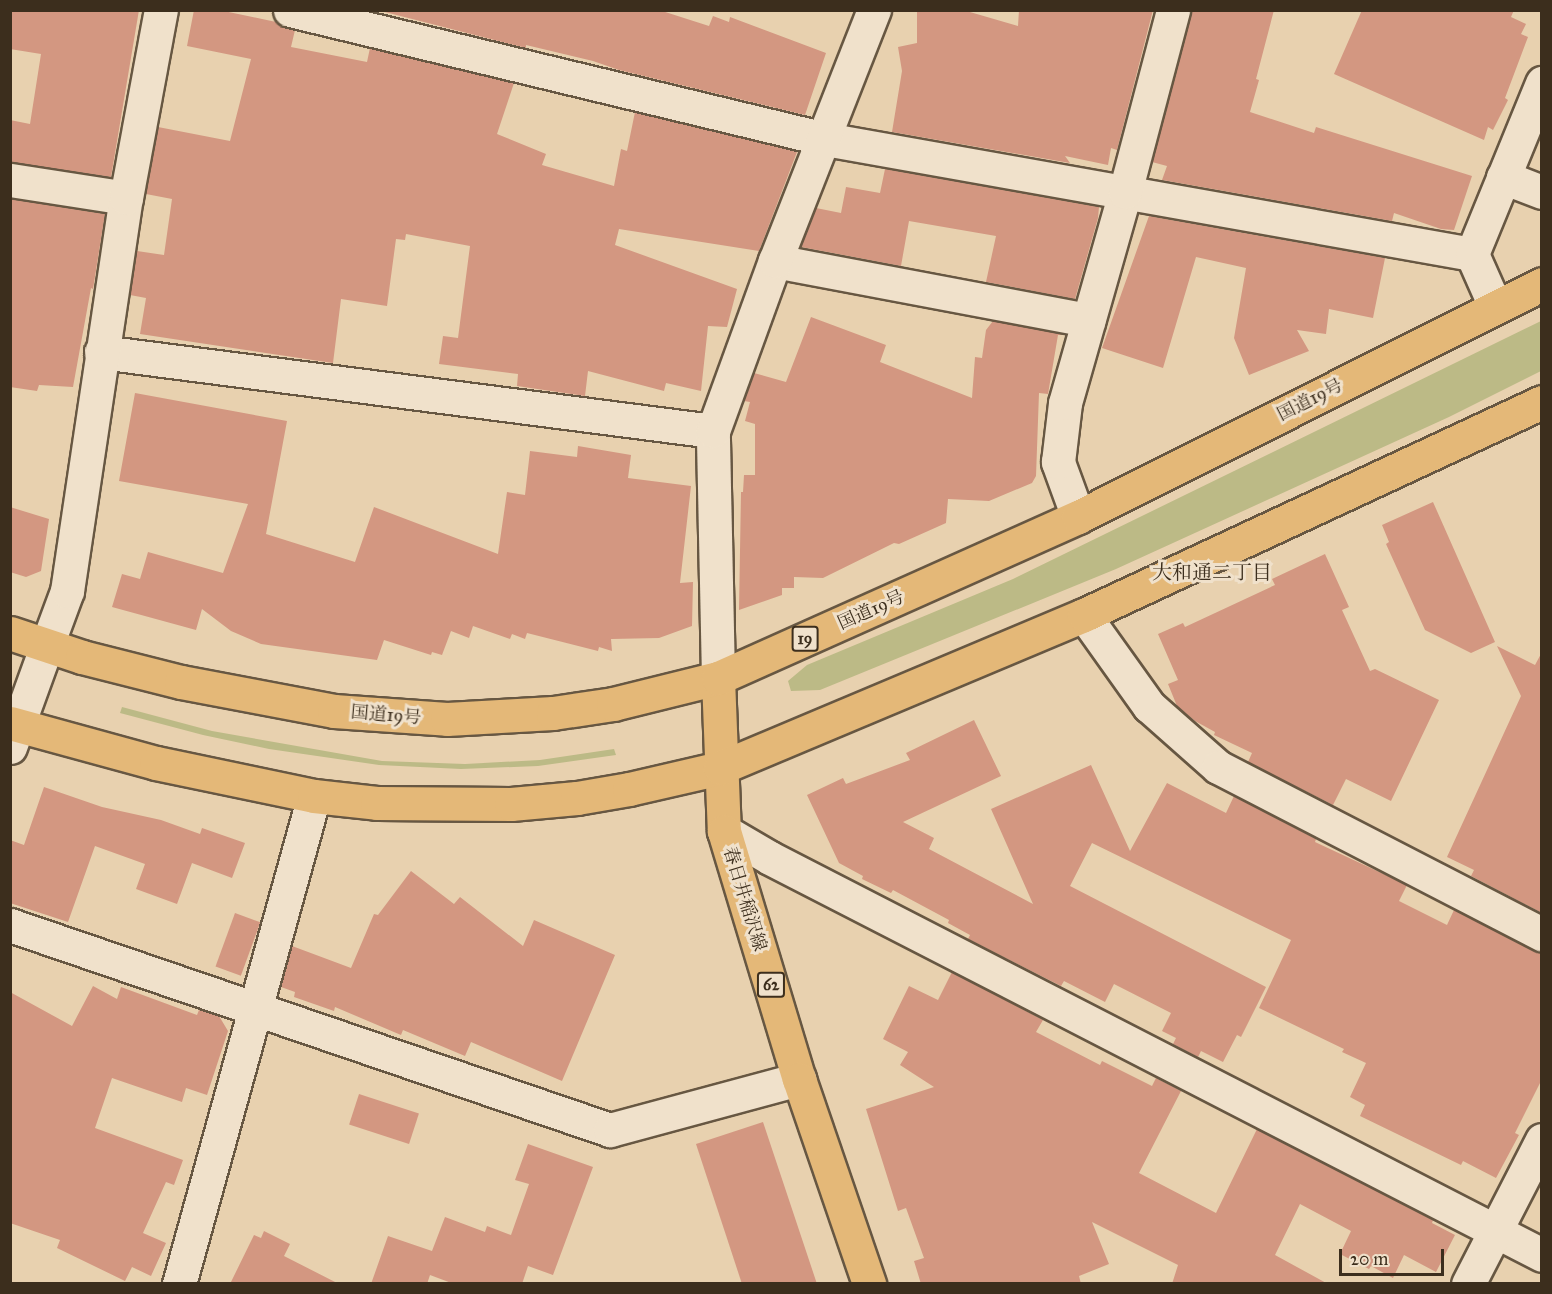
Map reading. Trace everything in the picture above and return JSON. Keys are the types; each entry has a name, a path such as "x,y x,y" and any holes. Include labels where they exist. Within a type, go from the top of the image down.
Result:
{"main road":[{"name":"国道19号","path":"10,633 82,657 181,682 263,699 391,717 447,719 553,713 613,704 718,678 1078,517 1542,284"},
{"path":"13,732 314,796 377,803 510,804 577,798 629,789 720,768 1084,615 1542,402"},
{"name":"春日井稲沢線","path":"718,678 724,831 799,1079 869,1284"}],"street":[{"path":"13,732 67,591 101,352 126,198 161,10"},
{"path":"718,678 713,431 775,261 874,10"},
{"path":"1078,517 1058,462 1065,403 1125,192 1173,10"},
{"path":"304,12 825,139 1472,254"},
{"path":"1495,306 1472,254 1542,83"},
{"path":"1503,177 1542,192"},
{"path":"10,180 126,198"},
{"path":"775,261 1088,320"},
{"path":"101,352 713,431"},
{"path":"1084,615 1149,706 1218,767 1542,934"},
{"path":"178,1284 257,1008 314,796"},
{"path":"724,831 792,869 1542,1255"},
{"path":"10,925 610,1130 799,1079"},
{"path":"1468,1284 1542,1140"}],"shaded area":[{"path":"1541,321 1541,371 1449,417 1116,569 820,690 791,691 788,681 807,665 1013,579"},
{"path":"122,707 212,731 382,761 465,764 540,760 614,749 616,755 538,766 461,769 379,765 269,749 203,735 120,713"}],"building":[{"path":"10,10 139,10 111,177 10,162 10,120 30,124 41,54 10,49"},
{"path":"194,10 219,10 276,22 295,30 291,47 367,62 370,48 514,83 497,134 546,154 542,165 614,186 621,149 627,151 635,112 797,152 759,251 619,229 615,245 737,289 727,327 708,326 701,391 666,383 664,391 588,371 585,396 517,386 518,374 439,364 443,336 458,338 470,246 406,234 405,240 396,239 387,306 341,299 333,363 140,334 146,298 130,295 137,251 164,255 172,199 146,194 158,127 230,141 251,59 187,46"},
{"path":"377,10 659,10 709,26 713,16 729,22 730,17 826,53 805,115 619,70 593,61 526,45 526,48"},
{"path":"917,10 963,10 1018,26 1019,10 1153,10 1117,150 1111,148 1108,165 1065,156 1070,163 892,132 902,71 898,47 917,43"},
{"path":"1191,10 1274,10 1250,112 1314,133 1316,127 1472,176 1454,230 1441,229 1394,213 1392,221 1162,180 1167,166 1152,162"},
{"path":"1362,10 1514,10 1511,17 1526,24 1521,34 1528,37 1505,98 1508,100 1493,130 1488,127 1484,140 1334,74"},
{"path":"885,169 1099,207 1098,218 1075,299 986,282 996,236 909,221 901,266 801,247 816,208 841,213 846,187 880,193"},
{"path":"10,199 105,214 93,289 91,288 73,387 39,385 37,391 10,387"},
{"path":"1149,216 1385,258 1373,318 1329,309 1326,334 1297,330 1309,351 1249,375 1234,338 1246,268 1196,257 1163,368 1102,348"},
{"path":"811,317 886,345 880,362 972,398 975,357 982,358 986,330 993,321 1065,335 1058,335 1048,394 1039,393 1036,476 1032,483 989,501 948,499 946,523 899,544 894,543 823,578 794,577 794,588 782,588 782,595 739,610 741,492 743,492 744,475 755,475 755,424 745,421 750,402 744,401 754,373 786,382"},
{"path":"135,393 287,421 266,534 355,562 374,507 498,554 507,492 525,495 530,451 577,457 578,446 631,455 628,478 691,486 680,583 693,582 692,626 659,638 611,639 612,651 599,647 598,651 527,633 525,639 512,634 510,639 473,626 469,638 451,631 442,655 432,652 431,655 384,640 377,660 261,644 231,631 202,609 196,630 112,607 122,574 140,579 148,552 223,573 248,504 119,481"},
{"path":"1433,502 1495,642 1471,653 1425,630 1386,544 1389,542 1382,525"},
{"path":"10,507 49,519 41,571 26,577 10,572"},
{"path":"1325,554 1349,607 1342,610 1370,671 1375,669 1439,700 1391,801 1346,779 1333,805 1248,762 1252,753 1214,735 1215,732 1195,721 1177,706 1168,684 1178,680 1158,634 1183,623 1185,627 1275,585 1272,579"},
{"path":"1497,646 1535,665 1542,652 1542,913 1471,876 1474,870 1447,857 1521,696"},
{"path":"974,720 1001,776 903,822 934,838 929,849 1033,904 991,809 1091,765 1130,851 1167,783 1226,813 1234,796 1316,839 1315,842 1407,885 1399,901 1447,925 1454,910 1542,952 1542,1079 1515,1133 1519,1135 1496,1178 1463,1161 1461,1165 1360,1116 1365,1105 1350,1097 1366,1063 1342,1052 1344,1049 1259,1008 1291,940 1092,843 1070,886 1266,987 1241,1037 1237,1035 1223,1062 1201,1051 1198,1057 1173,1044 1176,1038 1162,1031 1171,1013 1114,984 1105,1002 1064,981 1061,986 968,939 970,935 948,923 949,920 893,890 891,893 862,879 863,876 839,863 807,795 843,778 846,784 910,760 906,753"},
{"path":"44,787 102,807 161,820 200,834 202,828 245,843 232,878 192,863 177,904 136,889 145,864 95,846 68,922 10,903 10,840 24,845"},
{"path":"411,871 454,904 460,897 523,946 534,920 615,955 562,1081 471,1042 465,1056 403,1030 401,1035 335,1007 334,1011 294,997 295,992 281,987 292,946 351,968 374,914 378,915"},
{"path":"235,913 260,922 241,976 216,967"},
{"path":"952,972 1043,1020 1036,1032 1100,1065 1102,1061 1152,1086 1156,1078 1181,1091 1139,1173 1216,1213 1257,1129 1433,1220 1432,1223 1455,1235 1436,1272 1404,1255 1393,1278 1371,1266 1369,1269 1340,1254 1351,1231 1300,1204 1275,1255 1328,1284 1172,1284 1178,1265 1092,1222 1109,1264 1079,1276 1081,1284 921,1284 914,1261 924,1258 906,1208 898,1211 866,1109 934,1087 900,1065 908,1052 883,1039 909,986 938,1000"},
{"path":"93,986 117,999 121,987 197,1015 199,1010 219,1016 228,1031 207,1095 186,1088 182,1102 112,1078 95,1128 183,1160 174,1185 166,1182 143,1233 166,1243 151,1276 132,1267 125,1281 57,1248 60,1240 10,1223 10,992 72,1026"},
{"path":"359,1094 419,1113 409,1144 349,1124"},
{"path":"763,1122 817,1284 742,1284 696,1144"},
{"path":"528,1144 593,1167 553,1275 528,1266 522,1284 454,1284 430,1275 427,1284 371,1284 388,1236 432,1251 445,1217 485,1232 487,1226 511,1235 529,1184 515,1180"},
{"path":"264,1231 290,1244 284,1256 339,1284 230,1284 254,1235 261,1238"}],"district":[{"name":"大和通二丁目","path":"1212,572"}]}
